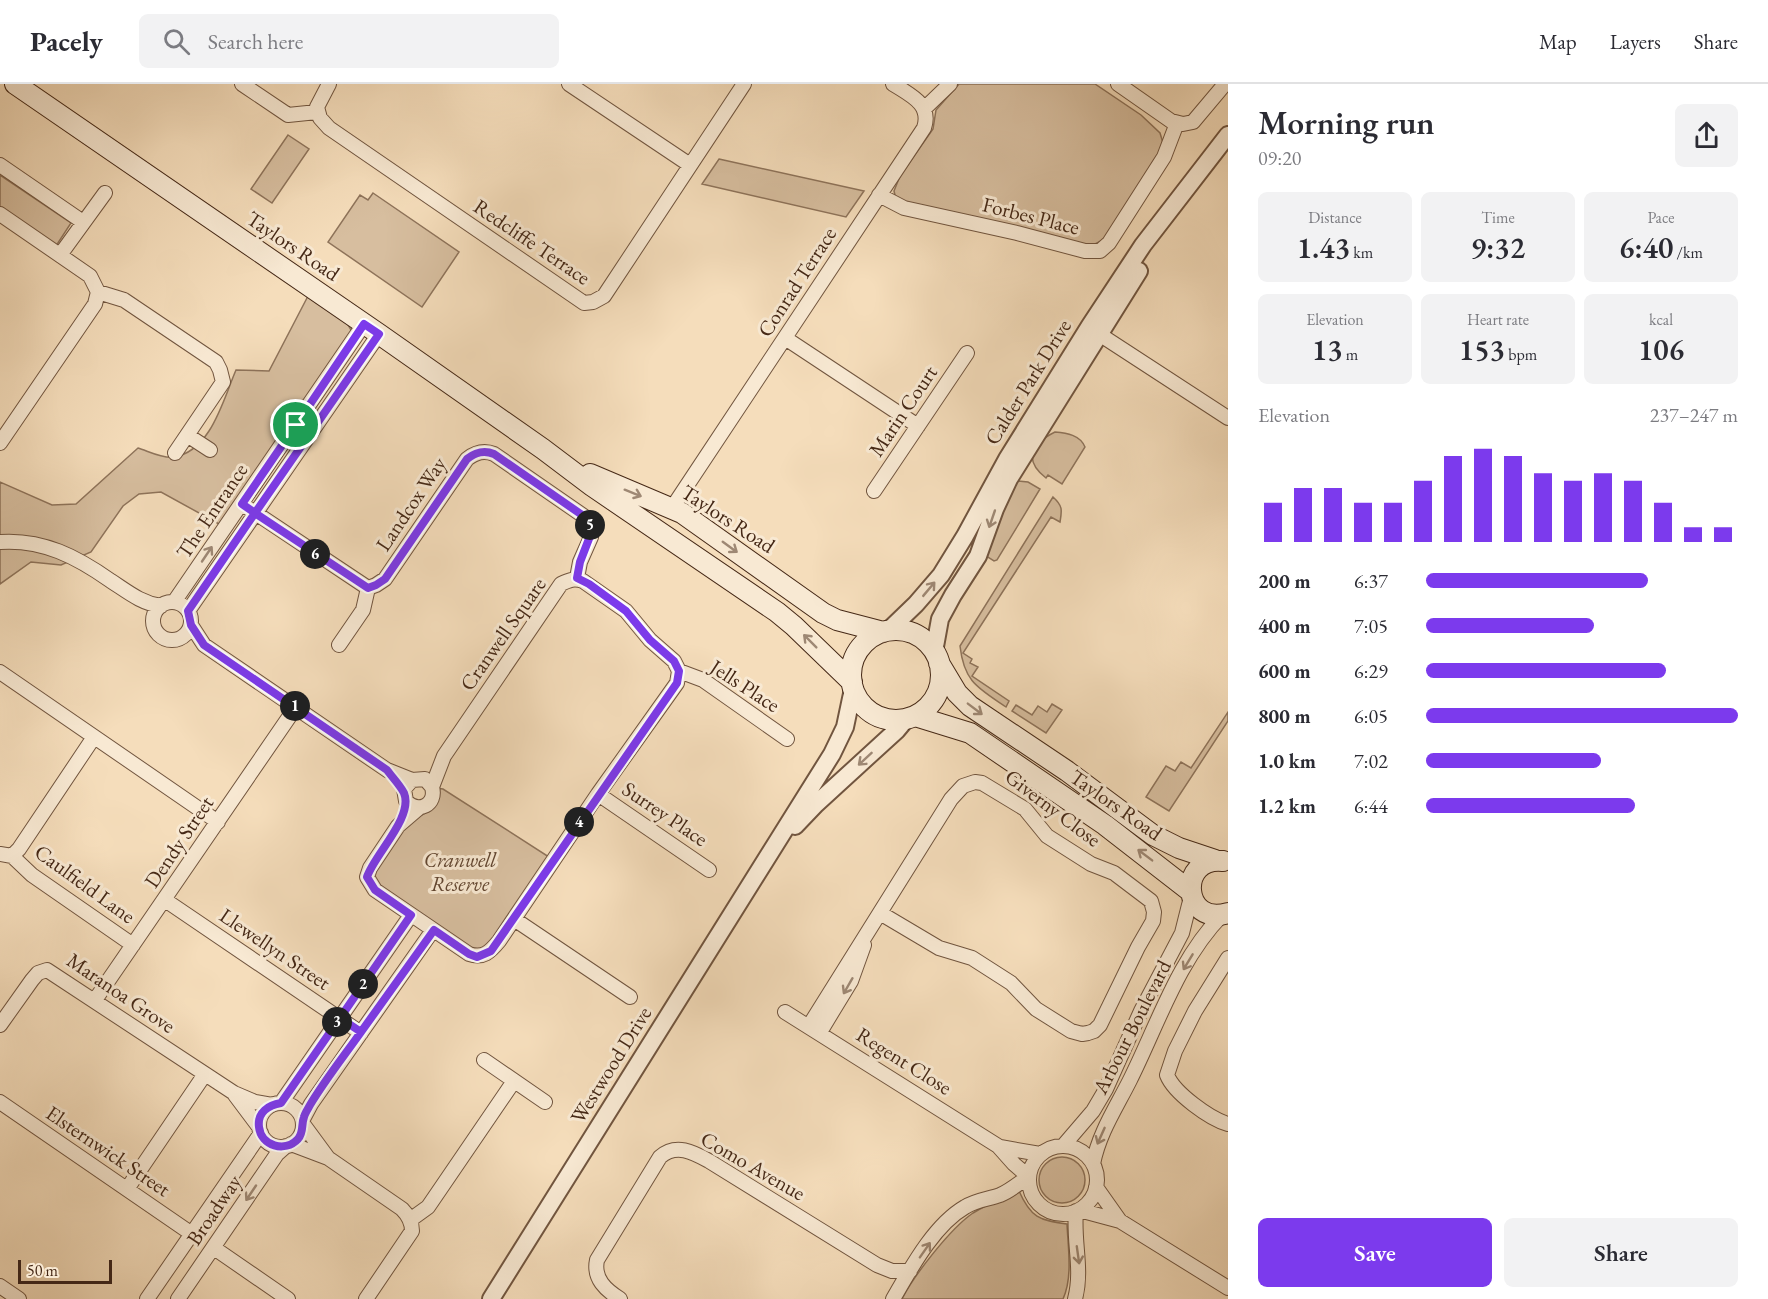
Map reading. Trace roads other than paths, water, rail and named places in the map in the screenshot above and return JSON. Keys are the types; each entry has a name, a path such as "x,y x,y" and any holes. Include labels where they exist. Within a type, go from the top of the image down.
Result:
{"main road":[{"name":"Taylors Road","path":"15,84 777,612 794,626 853,686"},
{"name":"Taylors Road","path":"543,449 594,476 672,508 823,613 837,620 886,631"},
{"path":"657,531 672,508"},
{"path":"886,631 909,632 928,643 937,657 941,674 937,694 924,710 911,717 894,720 880,717 864,706 853,686 851,671 858,651 873,636 886,631"},
{"name":"Taylors Road","path":"937,657 957,693 970,706 1067,771 1153,835 1179,848 1223,858"},
{"name":"Taylors Road","path":"911,717 970,733 1105,825 1191,894 1200,909 1215,915 1226,914"},
{"path":"1191,894 1191,882 1199,867 1223,858"}],"street":[{"path":"242,84 288,115 318,115 319,101 329,84"},
{"path":"569,84 690,165"},
{"name":"Redcliffe Terrace","path":"318,115 329,128 584,303 593,302 604,296 744,84"},
{"path":"893,84 918,101 924,109 950,84"},
{"path":"1118,84 1177,123 1183,124 1193,122 1225,84"},
{"name":"Conrad Terrace","path":"672,508 924,128 926,119 924,109"},
{"name":"Forbes Place","path":"879,195 904,208 1085,251 1100,251 1109,243 1164,157 1177,123"},
{"name":"Calder Park Drive","path":"886,631 916,604 941,575 1094,330 1210,158 1228,135"},
{"path":"0,165 83,222"},
{"path":"60,255 105,193"},
{"path":"0,214 90,276 98,292 96,304 0,443"},
{"path":"98,292 124,300 216,362 220,370 222,382 175,453"},
{"name":"The Entrance","path":"167,604 371,329"},
{"name":"The Entrance","path":"189,618 371,329"},
{"path":"1094,330 1228,418"},
{"path":"786,338 918,426"},
{"name":"Marin Court","path":"874,491 967,353"},
{"path":"187,435 210,450"},
{"name":"Landcox Way","path":"368,588 385,579 467,459 474,453 487,451 585,517 592,531 580,562 577,578"},
{"name":"Calder Park Drive","path":"937,657 940,620 978,556 1012,463"},
{"path":"242,504 368,588 363,610 339,645"},
{"path":"0,542 30,542 74,556 140,600 153,619 154,628 162,638 180,639 204,645 387,770 416,779 425,779 434,791 431,801 398,826 370,868 367,877 375,890 469,954 477,957 491,951 514,919 598,794 677,683 679,671"},
{"name":"Cranwell Square","path":"432,786 444,756 561,584 577,578 626,611 650,640 674,661 679,671"},
{"path":"140,600 181,604 204,645"},
{"path":"153,619 167,604"},
{"path":"180,639 187,633 189,618"},
{"name":"Jells Place","path":"679,671 703,680 787,739"},
{"path":"0,672 218,822"},
{"name":"Westwood Drive","path":"491,1299 840,740 845,727 853,686"},
{"name":"Dendy Street","path":"96,1000 296,707"},
{"name":"Westwood Drive","path":"768,855 816,804 911,717"},
{"path":"6,855 19,849 94,737"},
{"name":"Cranwell Square","path":"416,779 444,756"},
{"path":"387,770 411,806 419,808"},
{"path":"398,826 406,785 416,779"},
{"name":"Giverny Close","path":"814,1029 851,981 862,955 866,934 951,799 963,786 975,782 992,788 1025,809 1047,836 1091,864 1114,873 1131,884 1151,901 1154,912 1153,921 1100,1025 1094,1031 1082,1034 1071,1031 1036,1009 1011,983 972,958 939,948 880,913"},
{"name":"Surrey Place","path":"598,794 709,870"},
{"name":"Caulfield Lane","path":"6,855 133,945"},
{"name":"Arbour Boulevard","path":"1064,1146 1093,1111 1106,1089 1146,1001 1182,933 1191,894"},
{"name":"Llewellyn Street","path":"165,900 361,1032"},
{"name":"Arbour Boulevard","path":"1093,1164 1096,1146 1102,1131 1131,1078 1166,1002 1205,935 1226,914"},
{"path":"366,1299 412,1231 410,1220 402,1209 328,1158 289,1145 274,1146 264,1139 260,1130 262,1114 277,1104 411,915"},
{"path":"514,919 630,997"},
{"path":"289,1145 300,1136 311,1104 434,930"},
{"path":"1228,958 1195,1011 1175,1051 1167,1075 1174,1087 1182,1094 1215,1118 1228,1124"},
{"name":"Maranoa Grove","path":"0,1025 32,980 38,973 47,970 96,1000 234,1093 255,1102 277,1104"},
{"name":"Regent Close","path":"785,1012 1000,1147 1028,1177"},
{"path":"484,1060 545,1101"},
{"path":"127,1189 205,1074"},
{"path":"410,1220 428,1207 514,1081"},
{"name":"Maranoa Grove","path":"234,1093 260,1130"},
{"name":"Elsternwick Street","path":"0,1102 192,1234"},
{"path":"277,1104 295,1107 328,1158"},
{"name":"Broadway","path":"147,1299 260,1130"},
{"name":"Broadway","path":"178,1299 277,1154 289,1145"},
{"path":"1075,1299 1080,1276 1075,1231 1078,1211 1093,1196 1096,1171 1081,1151 1055,1146 1040,1154 1030,1168 1028,1177 1032,1196 1047,1210 1056,1214 1078,1211 1120,1221 1228,1288"},
{"name":"Regent Close","path":"1000,1147 1040,1154"},
{"name":"Como Avenue","path":"620,1299 597,1277 595,1269 597,1260 660,1157 673,1149 690,1151 709,1161 876,1265 887,1275 895,1296"},
{"path":"895,1296 939,1229 951,1216 977,1201 1002,1194 1028,1177"},
{"path":"1096,1186 1120,1221"},
{"path":"214,1248 288,1299"},
{"name":"Como Avenue","path":"876,1265 892,1271 910,1271"},
{"path":"0,1286 19,1299"}],"park label":[{"name":"Cranwell Reserve","path":"460,872"}]}
